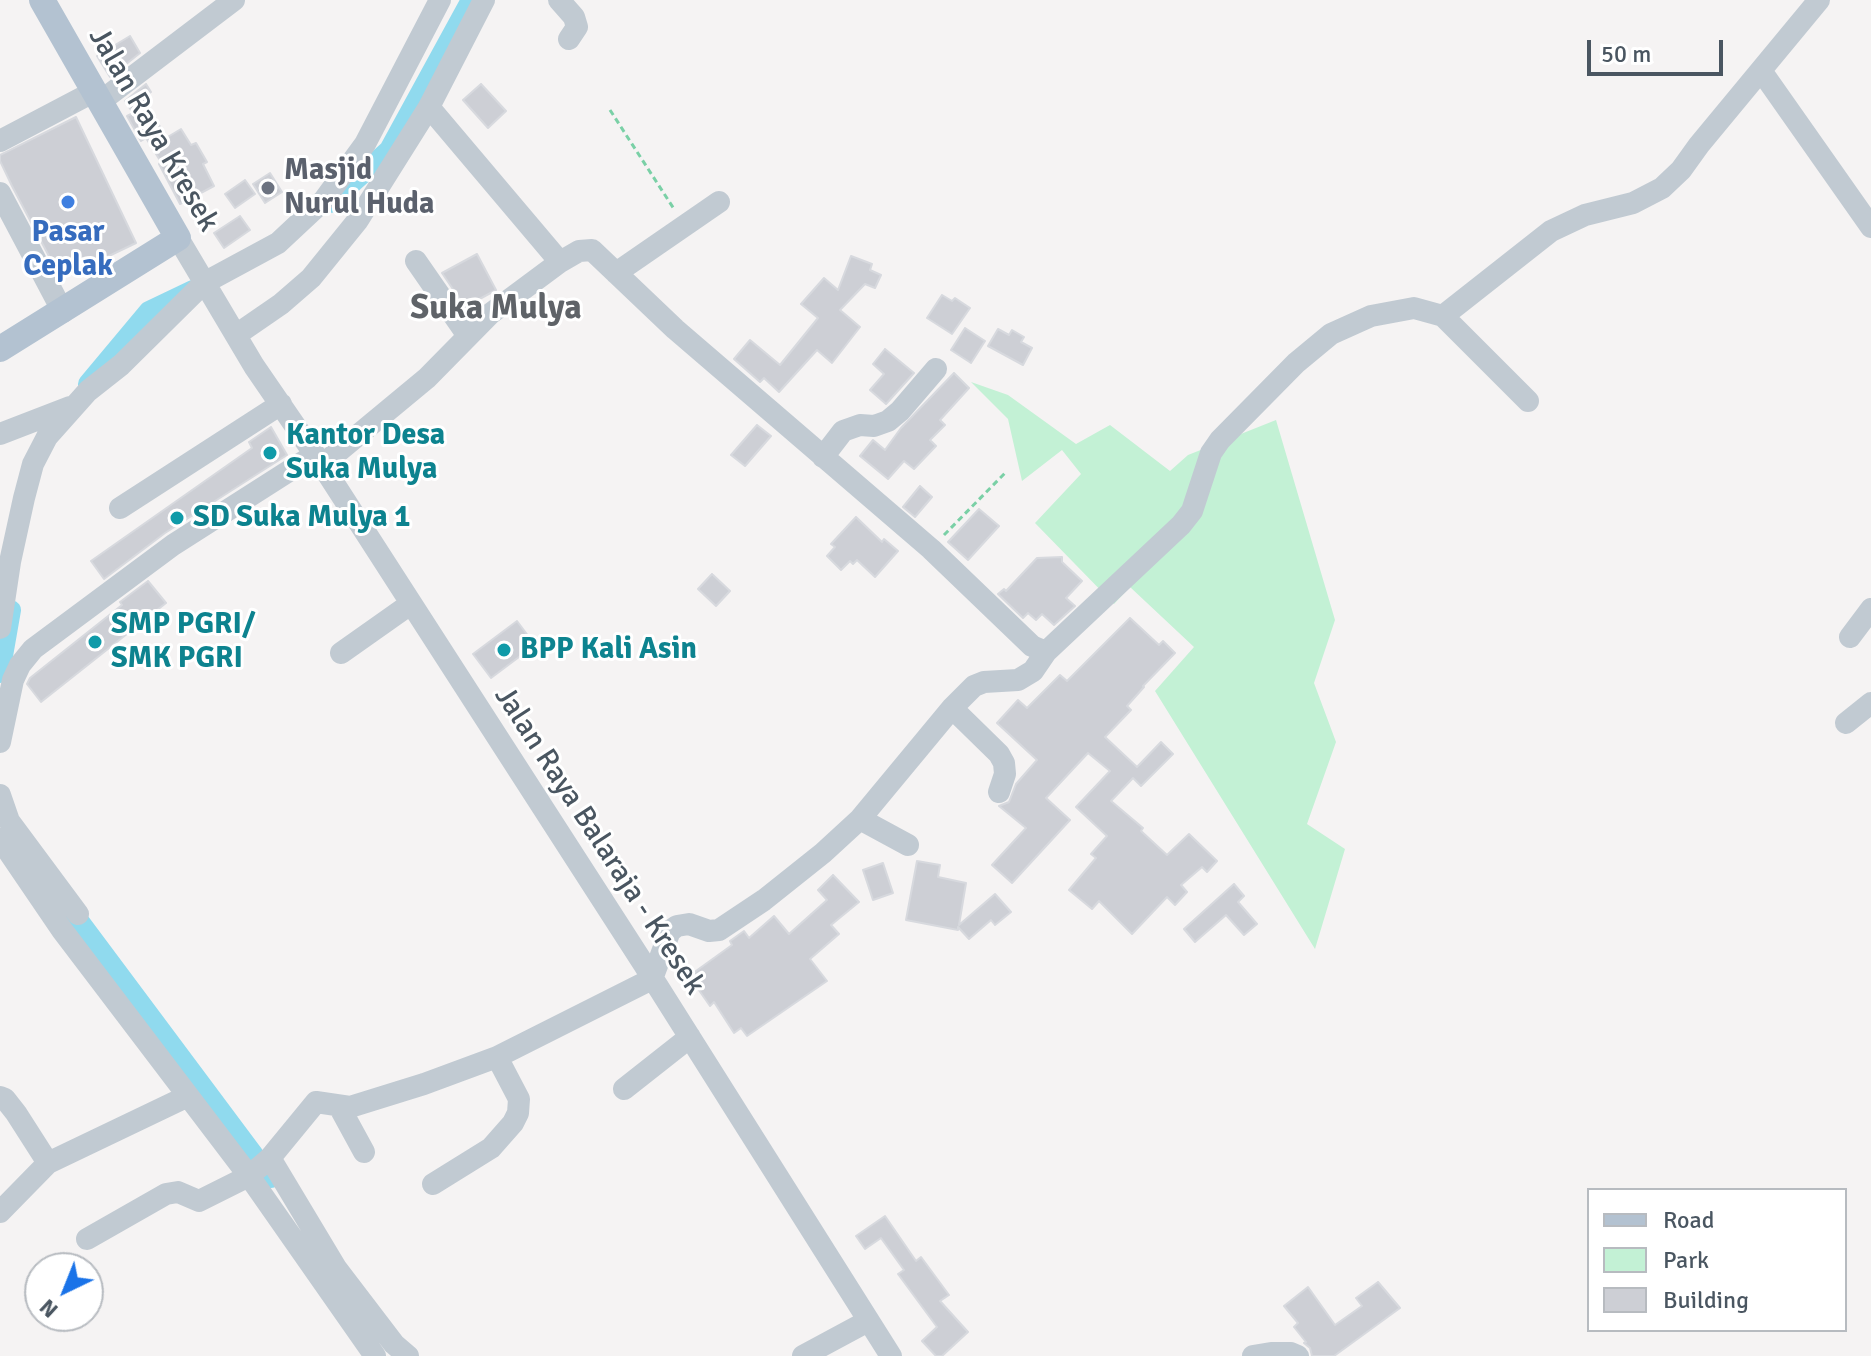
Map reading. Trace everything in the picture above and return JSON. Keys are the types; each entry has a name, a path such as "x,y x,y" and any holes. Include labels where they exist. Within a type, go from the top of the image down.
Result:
{"main road":[{"name":"Jalan Raya Kresek","path":"42,0 178,238"},
{"path":"0,349 178,238"}],"street":[{"path":"0,141 98,96 234,0"},
{"path":"231,328 281,304 311,278 363,211 418,94 440,0"},
{"path":"0,628 10,562 33,464 47,437 88,391 206,287 278,243 308,217 358,155 418,94 484,0"},
{"path":"559,0 574,17 577,27 569,39"},
{"path":"1443,316 1551,231 1585,215 1633,203 1662,188 1681,170 1819,0"},
{"path":"1762,72 1871,227"},
{"path":"418,94 560,262"},
{"path":"0,193 63,312"},
{"path":"616,273 719,202"},
{"name":"Jalan Raya Kresek","path":"178,238 231,328"},
{"path":"0,742 13,680 33,649 173,545 318,460 427,378 490,314 579,251 592,250 675,329 931,549 1032,646 1046,652"},
{"path":"416,261 468,336"},
{"path":"87,1239 166,1194 178,1192 199,1201 259,1167 313,1103 324,1101 340,1108 350,1107 497,1057 652,979 673,928 682,924 714,931 725,927 804,869 860,819 974,686 984,682 1018,680 1039,664 1046,652 1181,525 1192,511 1211,453 1220,440 1296,363 1331,334 1371,316 1414,308 1443,316 1528,401"},
{"name":"Jalan Raya Balaraja - Kresek","path":"231,328 690,1037 891,1356"},
{"path":"823,457 843,431 888,421 936,369"},
{"path":"120,508 281,404"},
{"path":"0,434 75,405"},
{"path":"341,653 409,605"},
{"path":"1850,637 1871,609"},
{"path":"1846,723 1871,703"},
{"path":"952,708 999,754 1005,774 999,792"},
{"path":"0,795 9,821 78,914"},
{"path":"860,819 908,845"},
{"path":"0,839 62,930 188,1096 259,1167 394,1344 408,1356"},
{"path":"624,1089 690,1037"},
{"path":"433,1184 491,1148 513,1123 518,1113 519,1099 497,1057"},
{"path":"0,1212 48,1163 188,1096"},
{"path":"0,1097 16,1113 48,1163"},
{"path":"340,1108 364,1152"},
{"path":"259,1167 375,1356"},
{"path":"803,1356 868,1321"},
{"path":"1253,1356 1271,1353 1298,1356"}],"path":[{"path":"610,110 685,225"},
{"path":"931,549 1005,473"}],"green space":[{"path":"971,382 1008,395 1076,444 1110,425 1170,471 1188,455 1276,420 1335,620 1314,683 1336,742 1307,824 1345,849 1315,949 1155,691 1194,647 1130,587 1114,604 1035,523 1081,474 1062,450 1022,481 1008,419"}],"building":[{"path":"130,36 140,53 110,77 97,56"},
{"path":"146,84 151,92 144,97 166,138 181,129 191,145 196,143 207,162 203,164 214,186 180,204 159,164 161,162 146,138 141,141 127,116 133,113 125,101"},
{"path":"481,84 506,111 488,128 463,100"},
{"name":"Pasar Ceplak","path":"76,117 136,243 61,279 12,186 0,155"},
{"name":"Masjid Nurul Huda","path":"270,173 282,192 265,203 253,184"},
{"path":"245,180 255,194 235,208 225,194"},
{"path":"240,216 250,230 224,248 214,233"},
{"path":"477,254 496,290 465,307 442,273"},
{"path":"851,256 872,264 870,270 881,275 875,288 865,284 840,310 860,327 832,363 817,350 779,392 764,378 760,382 734,359 750,340 780,365 818,318 801,304 824,278 838,290"},
{"path":"942,295 952,301 955,298 970,308 952,334 927,318"},
{"path":"965,328 985,341 971,363 951,350"},
{"path":"998,329 1009,335 1012,330 1024,337 1021,342 1032,348 1023,365 988,346"},
{"path":"885,349 914,373 886,404 870,390 884,374 873,364"},
{"path":"954,373 969,388 940,420 945,425 930,440 936,446 914,469 904,461 888,479 860,456 873,440 885,450 901,428"},
{"path":"757,425 771,436 745,466 731,455"},
{"name":"SD Suka Mulya 1","path":"271,427 287,455 165,533 104,579 91,561 252,448 249,442"},
{"path":"920,486 932,497 915,517 903,507"},
{"path":"979,509 999,526 968,560 948,542"},
{"path":"856,517 882,542 884,539 898,551 875,577 857,560 853,564 850,561 841,570 827,556 835,547 831,544"},
{"path":"1062,557 1062,562 1082,581 1066,598 1075,606 1054,625 1042,614 1036,620 1028,613 1023,618 998,594 1004,589 1006,591 1037,558"},
{"path":"712,574 730,591 716,606 698,589"},
{"name":"SMP PGRI/ SMK PGRI","path":"148,581 166,603 41,702 27,684 30,678"},
{"path":"1130,618 1159,645 1163,641 1175,653 1143,686 1127,706 1131,710 1105,737 1137,767 1161,742 1173,754 1141,786 1133,778 1111,801 1143,828 1141,831 1167,855 1189,834 1217,861 1207,872 1202,867 1181,885 1187,892 1175,905 1167,897 1132,934 1099,901 1092,909 1069,890 1096,858 1091,854 1107,836 1076,807 1110,771 1088,753 1046,798 1070,820 1012,883 992,865 1026,828 999,806 1009,802 1016,784 1037,760 997,723 1018,700 1027,708 1060,675 1067,681"},
{"name":"BPP Kali Asin","path":"517,621 535,645 491,678 473,654"},
{"path":"917,861 940,865 938,877 966,883 959,925 995,894 1011,912 995,925 991,920 969,939 958,927 958,930 906,920"},
{"path":"883,863 893,893 873,900 863,870"},
{"path":"833,875 859,902 831,925 839,934 810,959 827,981 747,1036 741,1028 734,1033 714,1002 710,1006 689,976 732,945 730,941 744,931 749,938 774,916 789,934 827,900 818,890"},
{"path":"1234,884 1244,896 1238,902 1257,924 1244,935 1226,915 1195,942 1184,929"},
{"path":"885,1216 916,1261 921,1257 949,1295 940,1301 968,1332 942,1356 936,1356 922,1341 937,1327 898,1274 904,1270 881,1238 865,1249 856,1236"},
{"path":"1378,1282 1400,1308 1334,1356 1312,1356 1310,1348 1294,1327 1298,1323 1284,1306 1308,1287 1335,1325 1362,1306 1356,1298"}],"waterway":[{"path":"330,203 389,150 471,0"},
{"path":"88,384 149,311 193,290"},
{"path":"0,673 11,610"},
{"path":"65,902 271,1178"}],"place":[{"name":"Masjid Nurul Huda","path":"268,188"},
{"name":"Pasar Ceplak","path":"68,202"},
{"name":"Kantor Desa Suka Mulya","path":"270,453"},
{"name":"SD Suka Mulya 1","path":"177,518"},
{"name":"SMP PGRI/ SMK PGRI","path":"95,642"},
{"name":"BPP Kali Asin","path":"504,650"}],"district":[{"name":"Suka Mulya","path":"496,309"}]}
